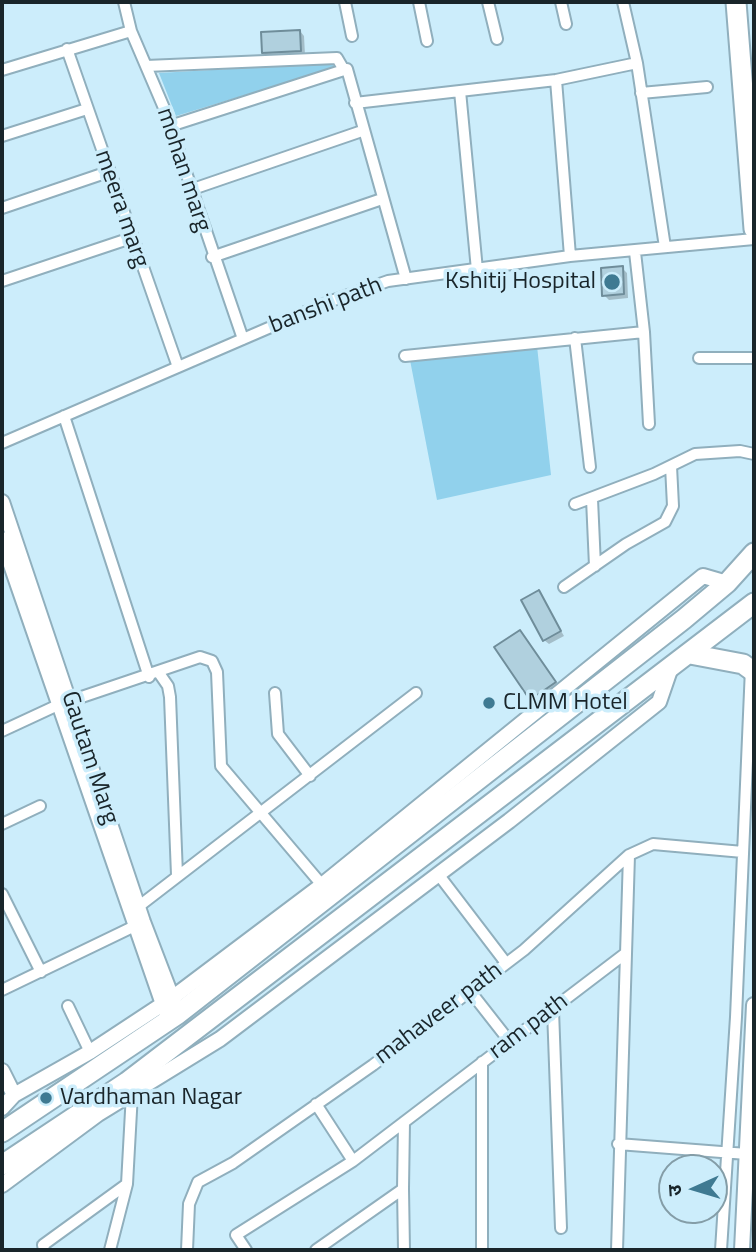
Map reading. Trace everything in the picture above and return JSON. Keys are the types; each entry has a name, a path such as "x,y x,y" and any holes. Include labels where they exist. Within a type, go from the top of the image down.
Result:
{"highway":[{"path":"736,2 754,229"},
{"path":"2,1132 531,741 727,583 754,552"},
{"path":"2,1165 130,1088 754,603"},
{"path":"690,654 743,664 753,670"}],"street":[{"name":"mohan marg","path":"124,2 131,31 170,127 212,257 243,339"},
{"path":"345,2 352,36"},
{"path":"419,2 427,41"},
{"path":"488,2 497,39"},
{"path":"561,2 566,24"},
{"path":"623,2 637,63 665,247"},
{"path":"2,70 131,31"},
{"name":"meera marg","path":"67,49 131,239 178,367"},
{"path":"146,66 337,58 344,70 347,69 362,131 406,279"},
{"path":"355,103 555,80 637,63"},
{"path":"170,127 344,70"},
{"path":"555,80 570,256"},
{"path":"640,93 707,87"},
{"path":"460,91 477,271"},
{"path":"2,136 87,109"},
{"path":"190,190 362,131"},
{"path":"2,208 108,172"},
{"path":"212,257 382,199"},
{"path":"2,281 131,239"},
{"name":"banshi path","path":"2,443 331,301 388,281 477,271 570,256 754,239"},
{"path":"635,252 644,332 649,424"},
{"path":"405,356 644,332"},
{"path":"575,338 590,467"},
{"path":"699,358 754,358"},
{"path":"64,416 154,675 168,686 177,875"},
{"path":"575,504 695,454 740,451 754,454"},
{"path":"564,587 669,517 673,506 671,466"},
{"path":"592,499 595,566"},
{"name":"Gautam Marg","path":"2,502 64,704 170,1009"},
{"path":"2,539 64,704"},
{"path":"2,1071 5,1103 90,1052 170,1009 703,576 727,583"},
{"path":"2,731 64,704 200,657 212,661 217,671 221,766 230,781 263,812 322,885"},
{"path":"2,1185 130,1088 220,1039 439,874 659,702 670,670"},
{"path":"721,1250 753,670"},
{"path":"275,693 278,734 310,776"},
{"path":"2,990 41,972 136,917 177,875 416,694"},
{"path":"2,824 40,806"},
{"name":"mahaveer path","path":"187,1250 189,1204 191,1193 198,1182 233,1163 470,991 506,963 629,855 653,844 743,852"},
{"path":"617,1250 618,1144 629,855"},
{"path":"439,874 506,963"},
{"path":"2,894 41,972"},
{"name":"ram path","path":"246,1250 236,1235 353,1161 626,953"},
{"path":"470,991 510,1042"},
{"path":"743,1250 754,1005"},
{"path":"68,1006 90,1052"},
{"path":"553,1010 561,1228"},
{"path":"482,1062 482,1250"},
{"path":"110,1250 127,1184 130,1088"},
{"path":"316,1104 353,1161"},
{"path":"404,1122 404,1250"},
{"path":"618,1144 747,1154"},
{"path":"44,1250 43,1245 127,1184"},
{"path":"316,1250 404,1189"}],"shaded area":[{"path":"333,63 334,68 176,116 159,73"},
{"path":"537,346 551,475 437,500 410,360"}],"building":[{"path":"300,30 301,51 262,53 261,32"},
{"path":"623,266 624,294 602,296 601,268"},
{"path":"539,590 561,631 543,641 521,600"},
{"path":"520,630 556,682 530,700 494,647"}],"place":[{"name":"Kshitij Hospital","path":"612,282"},
{"name":"CLMM Hotel","path":"489,703"},
{"name":"Vardhaman Nagar","path":"46,1098"}]}
